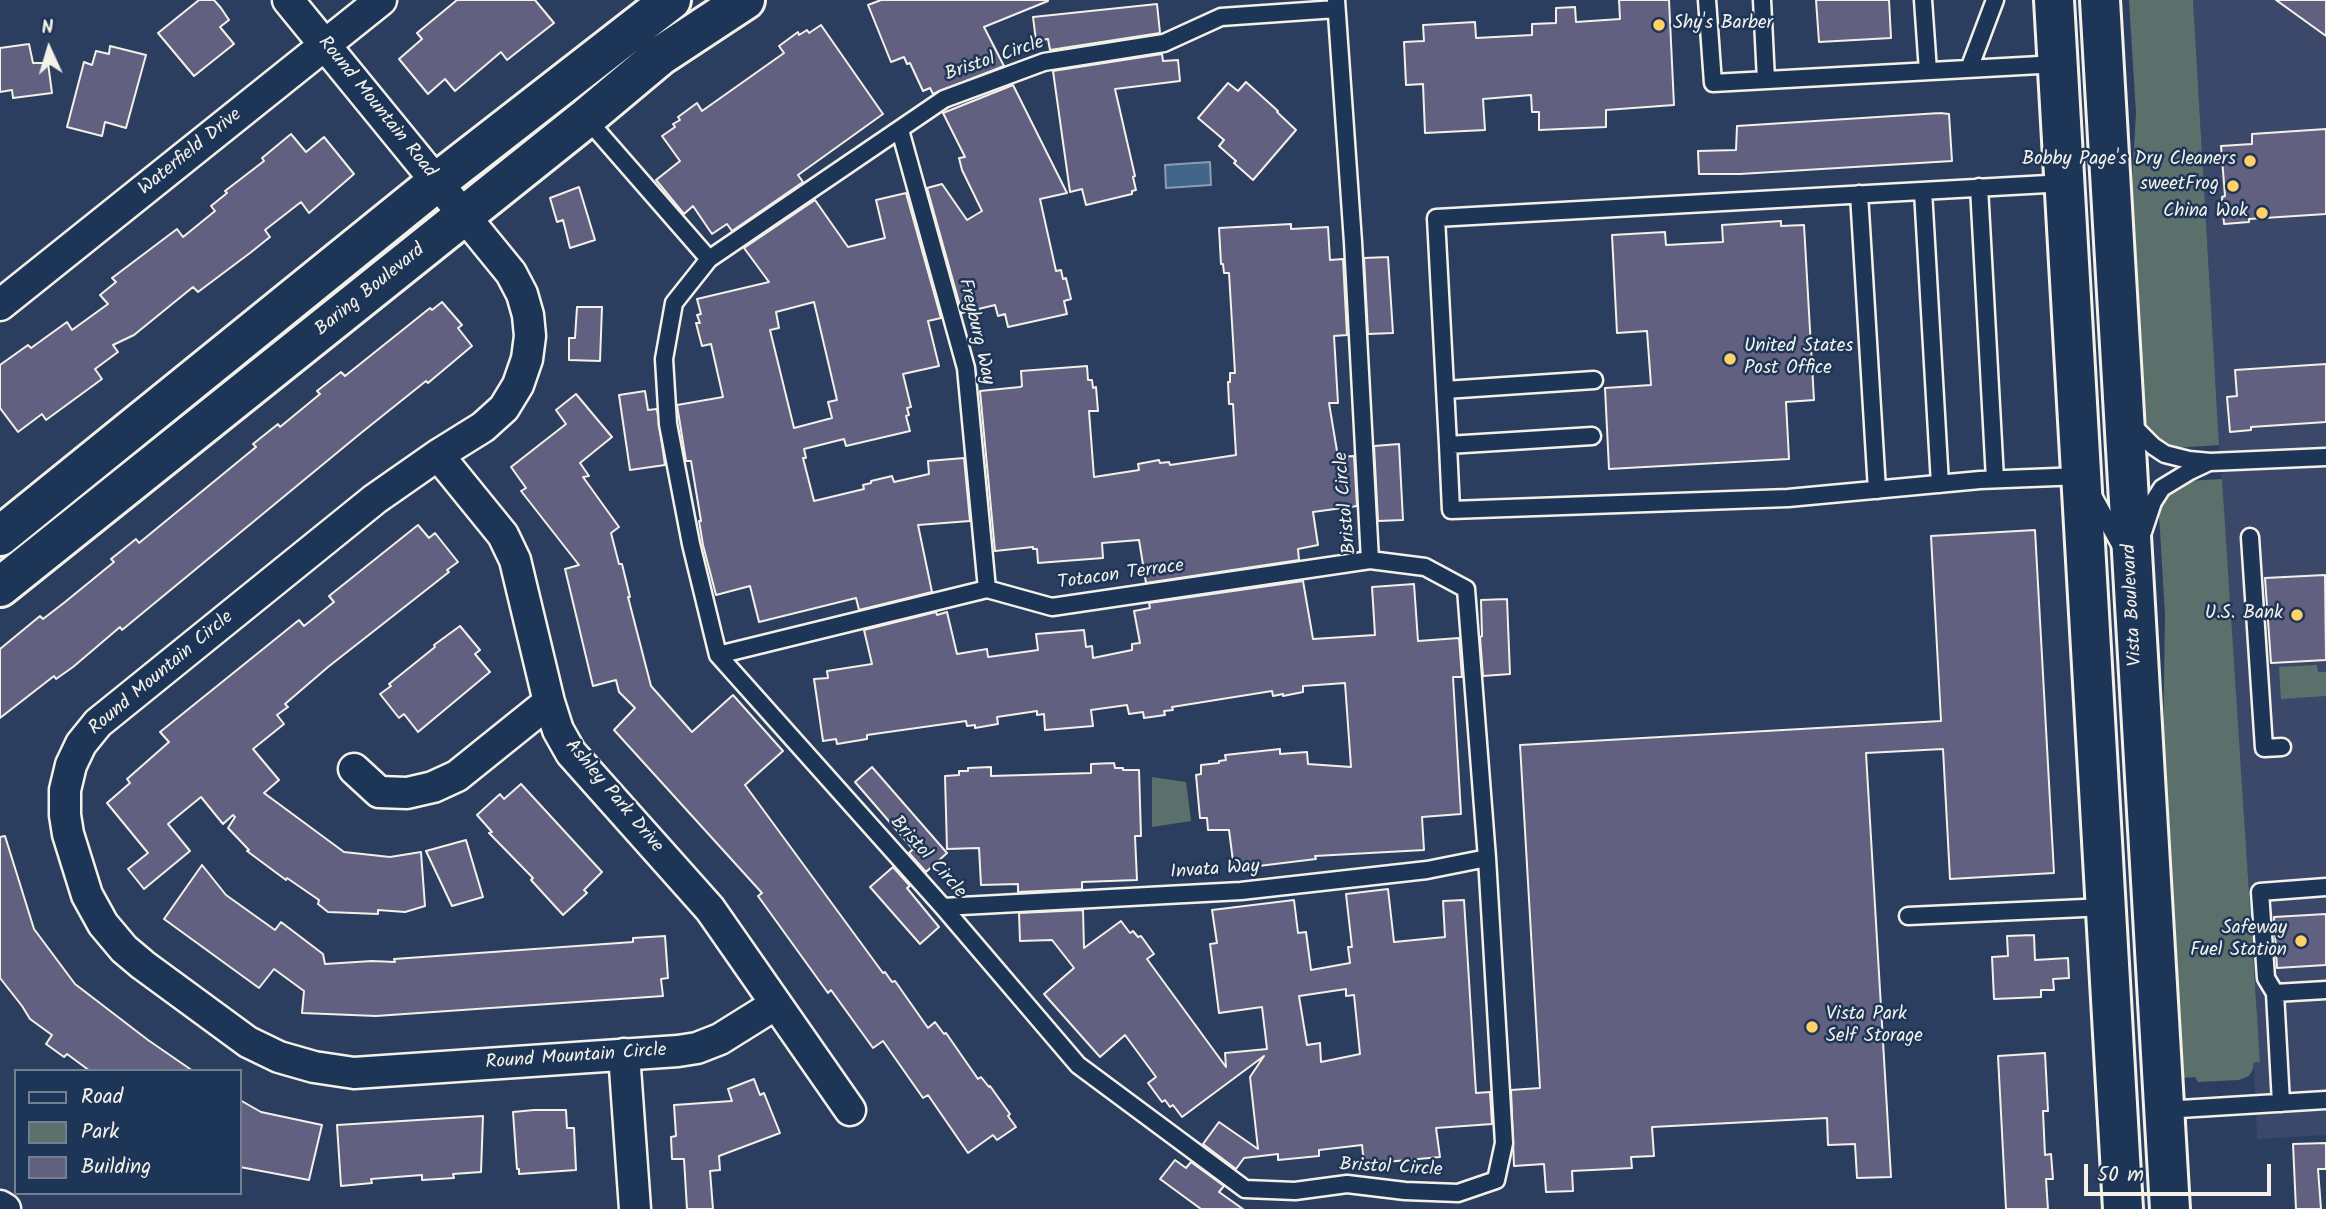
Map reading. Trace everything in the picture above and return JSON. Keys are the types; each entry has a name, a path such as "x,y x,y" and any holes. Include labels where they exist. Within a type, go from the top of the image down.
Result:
{"main road":[{"path":"0,536 437,182 671,0"},
{"name":"Baring Boulevard","path":"0,587 660,56 746,0"},
{"path":"2054,0 2123,1209"},
{"name":"Vista Boulevard","path":"2100,0 2169,1209"}],"street":[{"name":"Round Mountain Road","path":"288,0 464,215"},
{"name":"Waterfield Drive","path":"0,305 381,0"},
{"name":"Round Mountain Circle","path":"464,215 511,273 522,294 528,315 528,347 518,385 504,408 483,427 374,499 98,723 81,744 71,765 65,790 65,816 87,895 103,923 124,949 248,1042 279,1056 314,1067 354,1073 697,1048 720,1040 776,1004"},
{"name":"Ashley Park Drive","path":"438,455 503,535 515,560 549,702 558,730 571,753 710,909 850,1110"},
{"path":"354,769 379,792 407,793 433,787 457,776 549,702"},
{"path":"624,1055 635,1209"},
{"path":"0,1206 5,1209"}],"lane":[{"path":"1707,0 1713,83 2058,64"},
{"path":"1762,0 1766,80"},
{"path":"1923,0 1928,71"},
{"path":"1969,69 1995,0"},
{"name":"Bristol Circle","path":"1336,4 1353,242 1370,560 1425,567 1466,589 1487,858 1504,1143 1496,1180 1458,1193 1405,1191 1347,1184 1295,1191 1245,1189 1078,1065 943,907 718,655 691,544 668,424 664,359 674,303 709,259 900,130 944,99 1044,62 1164,43 1221,17 1336,4"},
{"path":"586,118 709,259"},
{"name":"Freyburg Way","path":"900,130 966,368 987,589"},
{"path":"2065,183 1436,218 1451,510 1788,498 1995,479 2082,476 2132,566"},
{"path":"1979,187 1995,479"},
{"path":"1923,191 1940,484"},
{"path":"1859,194 1877,490"},
{"path":"1445,390 1594,380"},
{"path":"2124,416 2144,439 2165,454 2210,462 2326,457"},
{"path":"1448,445 1592,436"},
{"path":"2132,566 2153,502 2162,488 2210,462"},
{"path":"2250,537 2264,748 2282,747"},
{"name":"Totacon Terrace","path":"718,655 987,589 1052,607 1370,560"},
{"name":"Invata Way","path":"943,907 1241,891 1427,870 1487,858"},
{"path":"2281,1103 2274,993 2266,978 2260,892 2326,887"},
{"path":"1908,916 2106,907"},
{"path":"2274,993 2326,990"},
{"path":"2164,1110 2326,1100"}],"shaded area":[{"path":"2193,0 2326,0 2326,1135 2257,1139 2254,1062 2260,1061"},
{"path":"1210,162 1211,185 1166,188 1165,165"}],"green space":[{"path":"2129,0 2193,0 2219,445 2175,448 2161,445 2143,428 2129,232 2136,113"},
{"path":"2222,479 2260,1062 2254,1062 2249,1076 2239,1080 2198,1082 2195,1077 2182,1078 2177,1066 2162,811 2165,615 2159,514 2161,501 2167,493 2187,481"},
{"path":"2317,665 2318,672 2326,672 2326,696 2281,699 2279,667"},
{"path":"1152,777 1186,782 1191,821 1152,827"}],"building":[{"path":"199,0 214,0 221,8 229,20 220,27 234,44 194,76 158,33"},
{"path":"457,0 535,0 554,23 507,60 501,52 455,91 445,79 428,94 399,59 422,39 417,33"},
{"path":"881,0 1048,1 984,27 1004,66 933,94 930,88 923,91 910,63 907,64 904,57 891,62 868,5"},
{"path":"1619,0 1669,0 1674,105 1606,110 1606,127 1539,130 1539,112 1532,112 1531,95 1483,99 1485,130 1425,133 1423,84 1406,85 1404,42 1424,41 1423,25 1475,22 1476,38 1532,35 1532,24 1556,23 1556,8 1575,7 1576,22 1620,19"},
{"path":"1816,0 1889,0 1891,38 1819,42"},
{"path":"2276,0 2326,0 2326,36"},
{"path":"1157,4 1160,33 1050,50 1048,39 1036,41 1033,17"},
{"path":"821,25 883,114 798,175 803,182 732,231 727,224 712,234 693,206 684,214 656,180 680,161 662,136 675,127 673,124 680,120 678,117 697,103 702,111 784,53 779,46 798,32 799,35 807,30 809,33"},
{"path":"29,44 33,63 48,63 52,93 13,98 12,90 0,92 0,48"},
{"path":"110,46 146,55 126,128 105,122 102,136 67,127 84,62 92,65 96,51 109,54"},
{"path":"1162,54 1163,61 1178,60 1180,81 1115,89 1136,190 1132,191 1132,194 1086,205 1082,189 1070,192 1053,71"},
{"path":"1246,82 1296,130 1253,180 1219,146 1224,140 1198,118 1228,83 1238,91"},
{"path":"1013,85 1067,193 1040,199 1056,271 1061,270 1063,279 1066,278 1071,299 1064,301 1067,314 1008,327 1005,314 998,316 995,305 962,313 927,188 942,184 967,220 982,211 962,170 959,158 965,157 943,113"},
{"path":"1949,114 1952,161 1740,174 1699,174 1698,151 1736,150 1737,126"},
{"path":"2326,129 2326,214 2249,219 2249,222 2224,224 2221,146 2252,144 2252,134"},
{"path":"291,134 306,152 324,137 354,174 309,213 301,202 265,230 270,237 250,253 198,292 193,287 134,335 113,345 118,352 95,369 102,379 46,420 42,414 18,432 0,408 0,365 28,345 31,348 67,322 72,330 108,304 100,295 116,282 112,278 177,229 183,237 215,211 211,206 227,193 225,191 264,161 262,158"},
{"path":"579,187 595,240 570,248 563,220 557,222 550,198"},
{"path":"906,193 941,318 928,321 939,366 903,374 911,407 907,408 909,415 906,416 910,431 846,446 844,439 804,449 806,458 803,458 814,501 864,489 863,485 871,481 892,476 894,482 929,474 928,461 964,458 970,521 918,525 932,592 859,610 856,598 759,622 750,586 716,595 703,545 691,461 686,461 677,405 723,397 711,344 702,346 696,323 700,323 697,315 701,314 697,299 769,282 744,248 815,200 848,247 885,238 876,200","holes":["814,302 837,400 828,402 832,418 794,428 770,330 779,328 776,312"]},
{"name":"United States Post Office","path":"1781,221 1781,226 1804,225 1814,400 1786,402 1789,459 1609,469 1605,388 1651,385 1647,331 1617,333 1612,235 1665,232 1666,245 1723,242 1722,225"},
{"path":"1291,224 1291,229 1328,227 1330,260 1343,259 1347,335 1334,336 1338,403 1329,403 1338,457 1354,456 1357,506 1313,512 1318,545 1298,549 1299,560 1146,583 1139,540 1102,543 1103,558 1038,563 1037,549 1033,547 995,551 980,391 1020,387 1021,371 1087,366 1088,380 1092,380 1093,388 1096,387 1098,411 1089,411 1094,477 1139,470 1138,464 1159,460 1160,463 1169,462 1170,465 1236,455 1233,404 1229,404 1228,382 1230,373 1235,373 1229,273 1224,273 1221,264 1219,228"},
{"path":"1388,257 1393,333 1368,334 1364,258"},
{"path":"442,302 462,325 458,328 472,346 361,433 122,630 120,627 73,667 56,679 54,676 0,718 0,649 40,616 43,619 65,602 114,562 111,559 136,539 139,543 256,447 253,444 278,424 280,427 320,394 317,391 341,372 345,376 430,308 432,310"},
{"path":"577,307 602,307 600,361 569,360 569,338 575,338"},
{"path":"2326,364 2326,422 2251,427 2251,430 2230,432 2227,397 2237,396 2235,370"},
{"path":"645,391 648,410 657,409 665,465 630,470 619,395"},
{"path":"576,394 612,437 580,463 589,476 583,477 619,527 611,533 619,564 622,564 651,686 692,732 733,695 783,751 745,785 883,973 885,972 892,982 895,981 928,1028 935,1022 944,1034 946,1033 978,1079 981,1077 990,1086 1010,1114 1008,1116 1016,1127 997,1140 993,1135 968,1153 928,1095 923,1098 883,1041 873,1048 831,990 828,993 758,896 762,893 614,730 635,708 619,692 616,680 593,686 565,569 579,565 521,491 526,488 511,467 566,424 556,410"},
{"path":"1399,444 1403,520 1378,521 1374,446"},
{"path":"418,525 429,538 435,533 458,562 285,704 288,707 277,715 284,724 253,749 279,780 264,793 344,852 390,857 421,852 425,906 405,912 378,910 378,914 328,912 318,904 319,900 247,851 249,850 228,828 235,817 233,815 223,824 201,797 168,824 190,851 144,889 128,869 148,853 107,803 130,783 127,779 169,742 160,732 299,620 304,626 334,602 329,596"},
{"path":"2035,530 2054,873 1950,879 1943,749 1866,753 1891,1177 1857,1178 1855,1144 1828,1145 1827,1118 1652,1127 1654,1156 1631,1157 1632,1168 1572,1171 1573,1191 1546,1192 1544,1164 1514,1166 1511,1090 1540,1088 1520,745 1941,721 1931,536"},
{"name":"U.S. Bank","path":"2325,575 2326,660 2271,663 2265,578"},
{"path":"1303,581 1313,639 1375,635 1372,587 1414,584 1418,641 1459,638 1462,677 1453,677 1461,814 1422,817 1424,850 1315,856 1316,859 1234,869 1229,830 1208,830 1207,818 1200,818 1196,775 1201,774 1201,765 1219,763 1226,760 1225,755 1280,749 1280,754 1307,752 1308,764 1351,767 1345,683 1303,686 1303,692 1283,696 1273,696 1272,691 1172,707 1173,710 1164,711 1165,715 1144,718 1143,712 1129,714 1127,705 1091,710 1093,726 1045,730 1044,714 1037,715 1037,711 997,717 998,724 975,728 975,725 967,726 966,721 867,735 867,739 837,744 836,739 823,741 814,679 828,678 827,671 872,664 864,630 936,612 937,615 947,612 957,654 987,649 988,657 1038,650 1036,634 1084,630 1086,647 1092,646 1093,658 1132,650 1132,644 1140,643 1134,611 1150,608 1149,603"},
{"path":"1507,599 1510,674 1483,676 1481,600"},
{"path":"460,626 480,650 475,654 490,672 418,732 404,714 399,718 380,694 435,647 434,645"},
{"path":"1114,763 1115,768 1139,770 1141,836 1135,836 1137,880 1082,882 1082,889 1018,892 1018,884 981,885 979,848 947,849 945,776 959,775 959,771 968,771 968,768 991,767 991,776 1091,773 1091,764"},
{"path":"872,767 947,853 926,872 909,853 913,849 855,782"},
{"path":"521,784 602,872 584,890 587,893 563,915 531,880 533,878 489,833 492,832 477,815 500,794 504,799"},
{"path":"5,836 34,929 75,984 190,1069 87,1069 67,1054 64,1057 46,1044 52,1035 30,1019 0,978 0,837"},
{"path":"466,840 483,897 452,906 426,851"},
{"path":"202,865 226,895 275,930 281,922 323,954 325,964 395,962 394,959 633,942 633,938 665,936 668,978 661,979 663,996 376,1016 302,1013 304,991 274,969 259,988 164,919"},
{"path":"893,867 939,927 920,944 870,887"},
{"path":"1388,889 1394,942 1445,937 1443,901 1464,900 1476,1093 1490,1092 1492,1124 1436,1128 1440,1157 1364,1164 1362,1145 1319,1150 1319,1156 1278,1160 1278,1154 1244,1158 1236,1169 1203,1144 1219,1122 1258,1149 1250,1077 1264,1056 1182,1117 1173,1105 1170,1107 1165,1100 1162,1102 1148,1083 1156,1077 1125,1035 1100,1057 1044,994 1074,968 1052,940 1020,941 1019,913 1083,910 1084,948 1121,921 1130,933 1133,931 1138,937 1141,936 1154,954 1147,959 1226,1067 1225,1053 1267,1049 1262,1007 1219,1013 1210,944 1217,943 1212,910 1294,900 1298,933 1306,932 1311,970 1350,963 1348,947 1352,947 1346,894","holes":["1346,989 1346,996 1354,995 1360,1054 1321,1062 1320,1043 1307,1045 1299,996"]},
{"name":"Safeway Fuel Station","path":"2326,914 2326,965 2277,968 2274,917"},
{"path":"2034,935 2035,960 2068,958 2069,978 2053,979 2054,990 2041,990 2041,997 1994,999 1992,957 2008,956 2007,936"},
{"path":"2045,1053 2048,1111 2043,1111 2045,1155 2051,1154 2053,1179 2046,1179 2048,1209 2006,1209 1998,1056"},
{"path":"754,1079 760,1095 764,1093 780,1133 719,1156 720,1170 710,1171 713,1209 687,1209 684,1159 672,1159 671,1137 676,1136 674,1105 732,1101 728,1089"},
{"path":"242,1101 261,1112 322,1125 309,1180 242,1167"},
{"path":"566,1110 567,1128 574,1128 576,1170 519,1174 513,1112"},
{"path":"483,1116 481,1172 453,1174 454,1178 422,1180 422,1175 371,1179 372,1183 341,1186 337,1125"},
{"path":"2326,1143 2326,1169 2318,1169 2321,1209 2296,1209 2293,1144"},
{"path":"1175,1160 1186,1168 1191,1162 1224,1186 1219,1192 1243,1209 1201,1209 1160,1179"}],"place":[{"name":"Shy's Barber","path":"1659,25"},
{"name":"Bobby Page's Dry Cleaners","path":"2250,161"},
{"name":"sweetFrog","path":"2233,186"},
{"name":"China Wok","path":"2262,213"},
{"name":"United States Post Office","path":"1730,359"},
{"name":"U.S. Bank","path":"2297,615"},
{"name":"Safeway Fuel Station","path":"2301,941"},
{"name":"Vista Park Self Storage","path":"1812,1027"}]}
